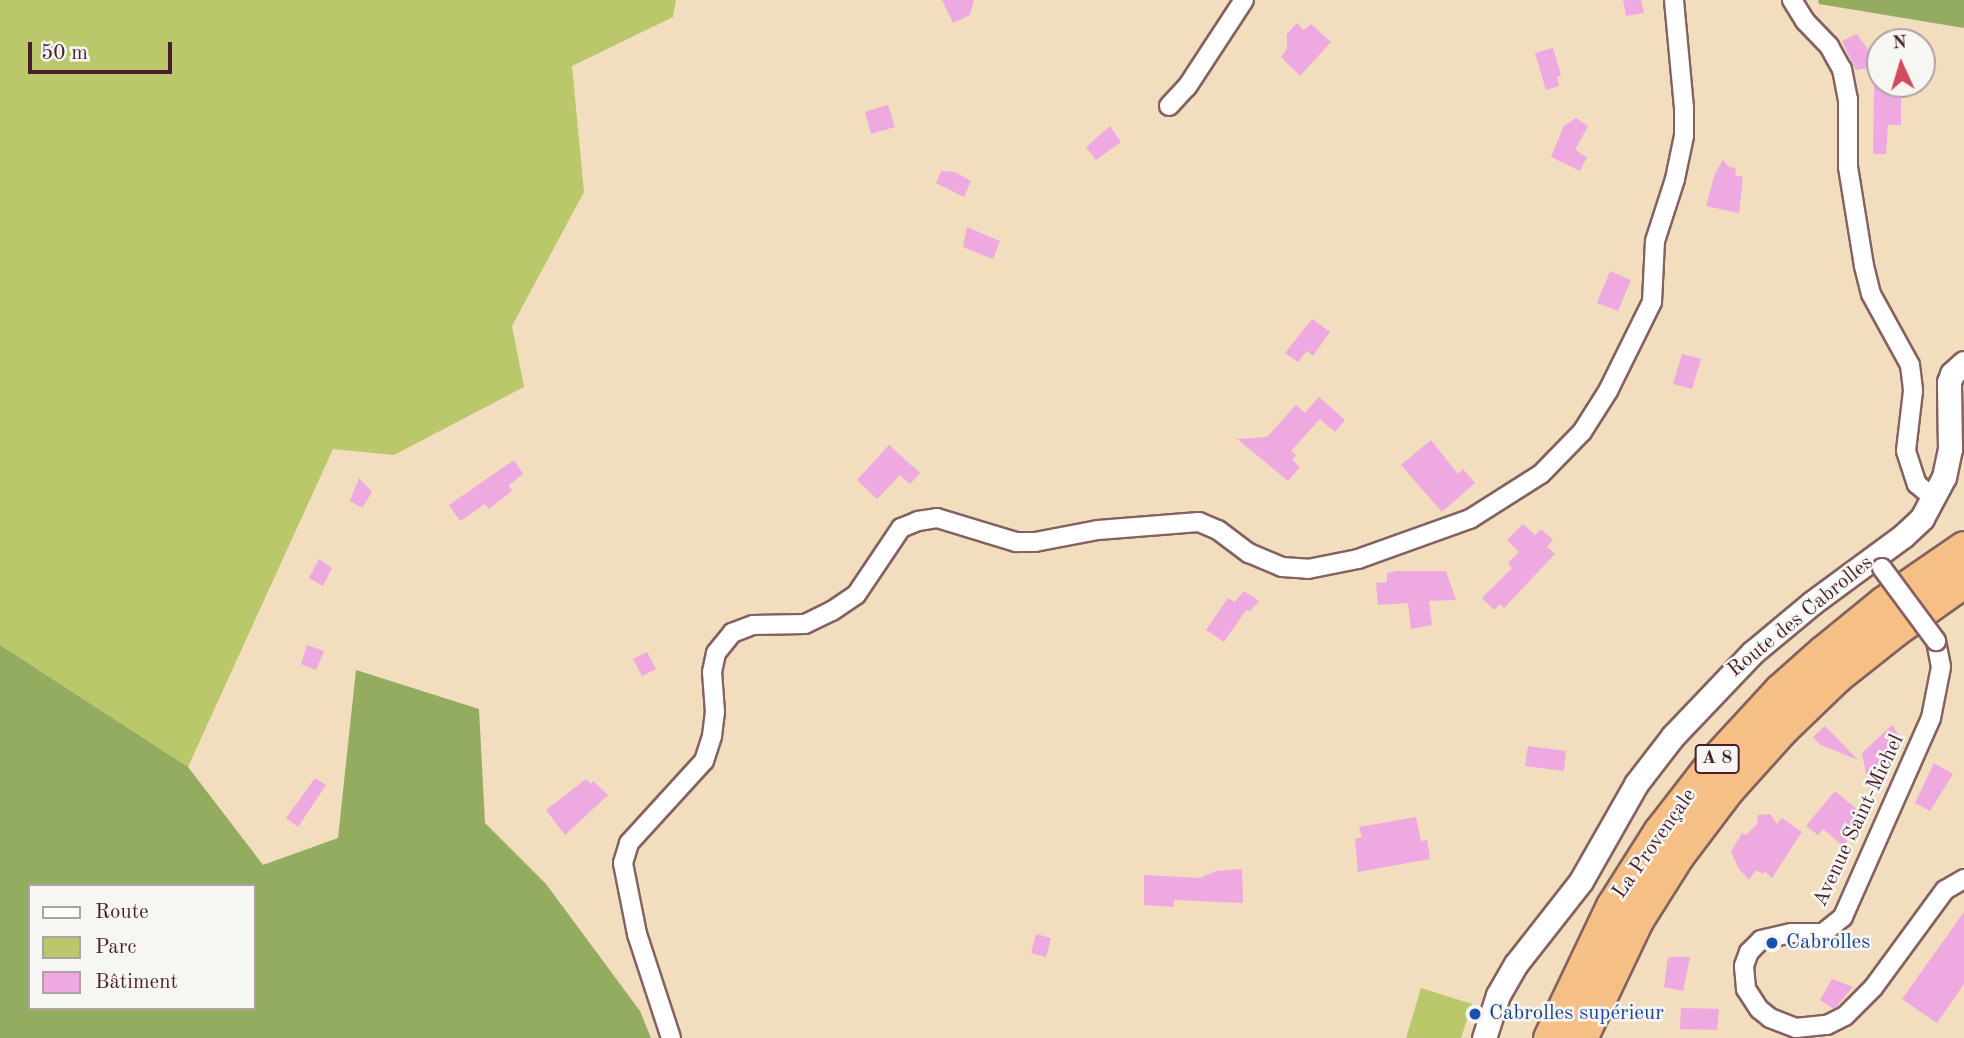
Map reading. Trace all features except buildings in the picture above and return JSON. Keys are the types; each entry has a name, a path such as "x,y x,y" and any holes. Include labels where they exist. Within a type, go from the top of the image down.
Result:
{"highway":[{"name":"La Provençale","path":"1550,1038 1613,905 1660,832 1712,765 1781,690 1824,652 1884,603 1964,548"},
{"name":"La Provençale","path":"1580,1038 1636,920 1677,855 1736,778 1781,729 1837,675 1904,622 1964,580"}],"street":[{"path":"1169,106 1187,87 1244,0"},
{"path":"671,1038 637,934 623,863 629,843 704,761 712,736 715,712 712,672 716,653 732,633 753,625 805,624 832,611 856,595 901,528 918,521 937,518 1016,541 1035,542 1098,530 1199,522 1282,567 1308,569 1358,559 1470,519 1530,481 1582,432 1627,357 1652,302 1655,241 1675,179 1684,136 1674,0"},
{"path":"1792,0 1805,21 1829,46 1842,69 1848,99 1848,167 1864,266 1871,294 1910,365 1913,391 1906,451 1917,484 1933,498"},
{"name":"Route des Cabrolles","path":"1485,1038 1498,995 1541,930 1588,872 1652,761 1695,710 1752,653 1877,563 1922,518 1944,477 1950,449 1949,382 1952,374 1964,363"},
{"name":"Avenue Saint-Michel","path":"1877,563 1936,641 1941,667 1931,718 1843,917 1822,933 1791,933 1761,940 1749,952 1744,966 1746,989 1759,1009 1770,1018 1797,1028 1827,1024 1845,1016 1873,988 1945,890 1964,879"}],"green space":[{"path":"0,0 676,0 673,17 572,66 584,192 512,326 524,387 394,455 333,449 188,767 0,645"},
{"path":"1818,0 1964,0 1964,28 1819,4"},
{"path":"0,645 188,767 263,865 338,838 356,670 479,709 485,823 546,884 640,1011 651,1038 0,1038"},
{"path":"1421,988 1472,1004 1461,1038 1406,1038"}],"place":[{"name":"Cabrolles","path":"1772,943"},
{"name":"Cabrolles supérieur","path":"1475,1014"}]}
